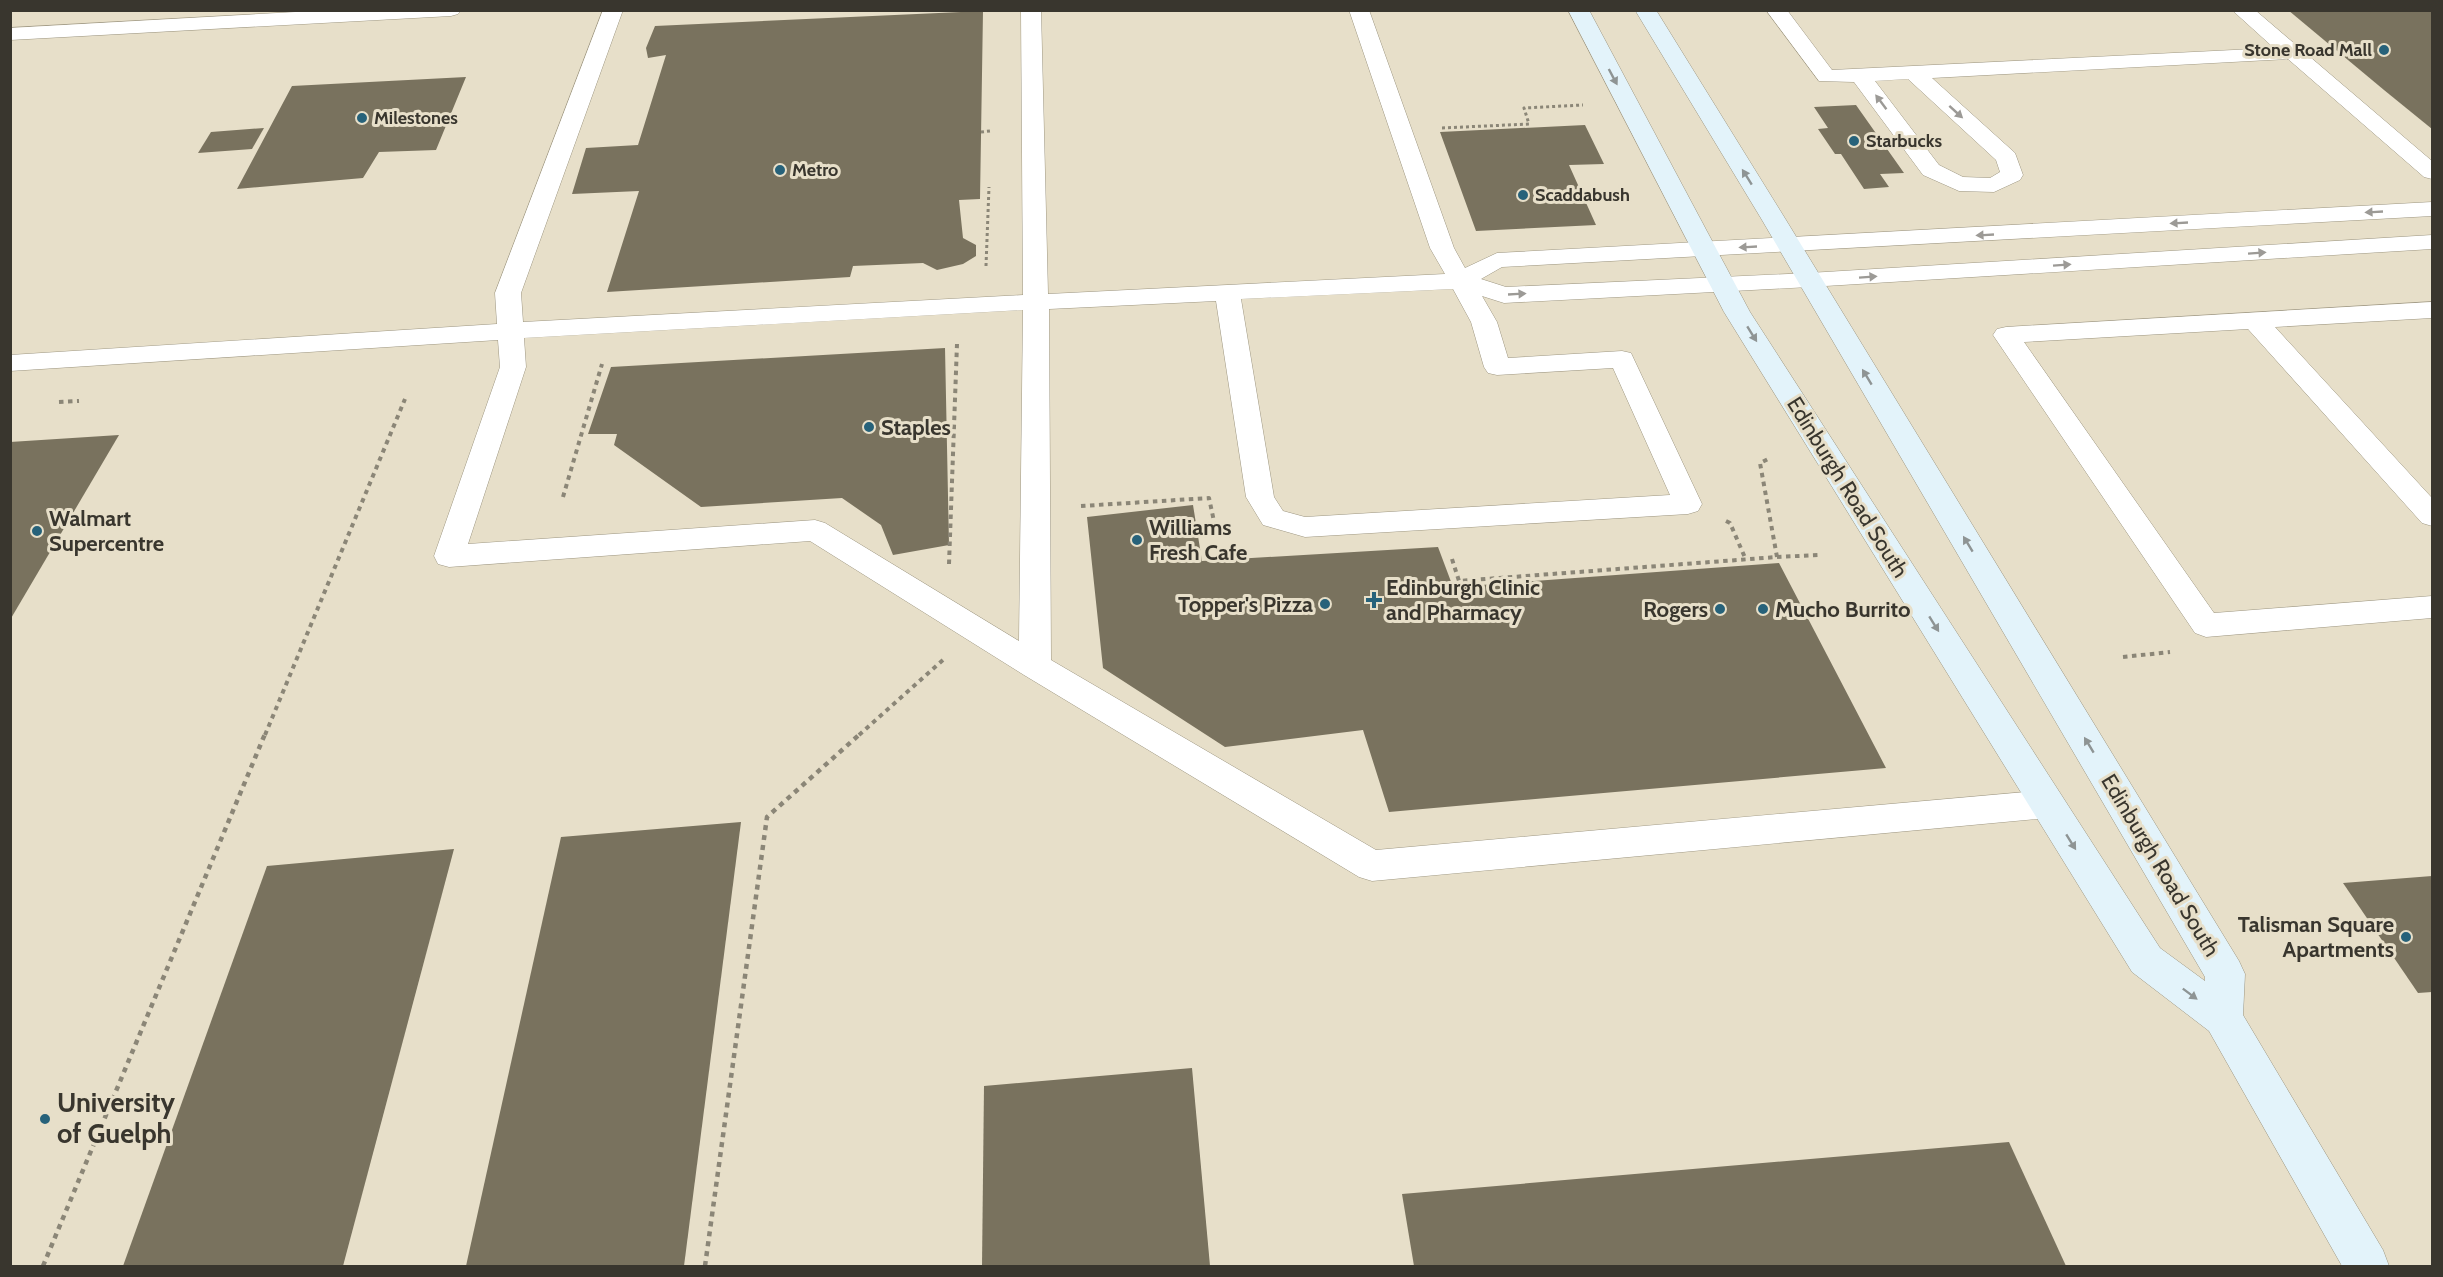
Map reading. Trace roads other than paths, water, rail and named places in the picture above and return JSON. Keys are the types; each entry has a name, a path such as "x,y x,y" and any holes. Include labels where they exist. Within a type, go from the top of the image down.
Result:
{"main road":[{"name":"Edinburgh Road South","path":"1578,10 1737,312 2146,960 2223,1018 2367,1266"},
{"name":"Edinburgh Road South","path":"1645,10 2225,974 2223,1018"}],"lane":[{"path":"10,34 451,10"},
{"path":"613,10 508,293 513,367 449,556 815,530 1035,666 1372,866 2047,804"},
{"path":"1031,10 1036,302 1035,666"},
{"path":"1227,292 1260,497 1273,518 1305,527 1688,504 1622,359 1497,367 1484,322 1442,248 1359,10"},
{"path":"1776,10 1826,76 2293,53"},
{"path":"2242,10 2433,172"},
{"path":"1860,75 1931,170 1959,184 1994,185 2012,175 2007,158 1913,72"},
{"path":"1460,281 1497,261 2433,209"},
{"path":"10,363 511,331 1227,292 1460,281 1504,295 1809,280 2433,242"},
{"path":"2433,310 2006,335 2206,625 2433,607"},
{"path":"2254,320 2433,516"}],"place":[{"name":"Stone Road Mall","path":"2384,50"},
{"name":"Milestones","path":"362,118"},
{"name":"Starbucks","path":"1854,141"},
{"name":"Metro","path":"780,170"},
{"name":"Scaddabush","path":"1523,195"},
{"name":"Staples","path":"869,427"},
{"name":"Walmart Supercentre","path":"37,531"},
{"name":"Williams Fresh Cafe","path":"1137,540"},
{"name":"Edinburgh Clinic and Pharmacy","path":"1374,600"},
{"name":"Topper's Pizza","path":"1325,604"},
{"name":"Rogers","path":"1720,609"},
{"name":"Mucho Burrito","path":"1763,609"},
{"name":"Talisman Square Apartments","path":"2406,937"},
{"name":"University of Guelph","path":"45,1119"}]}
